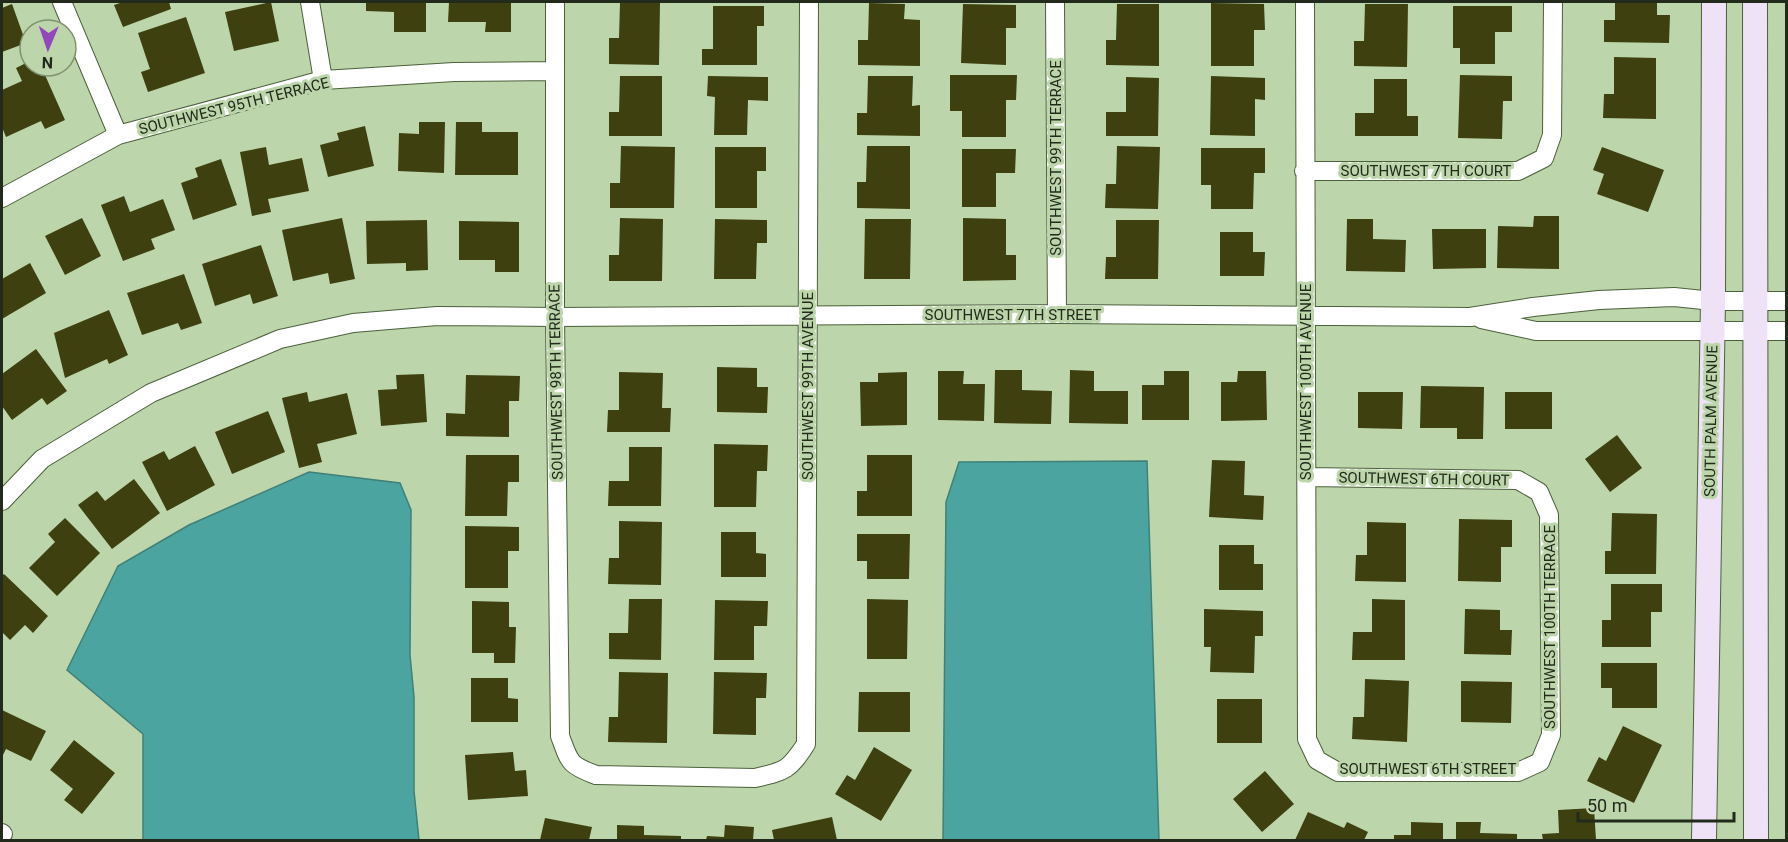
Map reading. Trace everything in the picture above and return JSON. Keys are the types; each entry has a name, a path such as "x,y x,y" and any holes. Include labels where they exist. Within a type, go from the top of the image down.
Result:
{"main road":[{"name":"SOUTH PALM AVENUE","path":"1704,840 1713,330 1714,2"},
{"path":"1755,2 1756,840"}],"street":[{"path":"62,2 117,135"},
{"path":"310,2 323,80"},
{"name":"SOUTHWEST 98TH TERRACE","path":"555,2 555,317 560,736 569,761"},
{"name":"SOUTHWEST 99TH AVENUE","path":"569,761 576,768 596,775 755,778 778,773 791,766 806,744 808,2"},
{"name":"SOUTHWEST 99TH TERRACE","path":"1055,2 1057,314"},
{"name":"SOUTHWEST 100TH AVENUE","path":"1305,2 1307,739 1317,760"},
{"name":"SOUTHWEST 7TH COURT","path":"1304,171 1518,171 1544,158 1552,135 1553,2"},
{"name":"SOUTHWEST 95TH TERRACE","path":"2,198 117,135 323,80 454,72 554,71"},
{"name":"SOUTHWEST 7TH STREET","path":"2,501 42,459 151,393 280,339 353,323 437,316 1057,314 1470,317 1599,300 1674,297 1713,301 1786,301"},
{"name":"SOUTHWEST 7TH STREET","path":"1470,317 1536,331 1786,330"},
{"name":"SOUTHWEST 6TH COURT","path":"1307,477 1518,480 1539,492"},
{"name":"SOUTHWEST 100TH TERRACE","path":"1539,492 1550,515 1551,723 1551,735 1540,762"},
{"name":"SOUTHWEST 6TH STREET","path":"1317,760 1338,772 1518,772 1540,762"}],"water":[{"path":"1147,461 1159,840 943,840 946,502 959,462"},
{"path":"309,472 400,483 411,510 410,655 414,697 414,791 419,840 143,840 143,734 67,670 118,566 189,525"}],"building":[{"path":"123,2 169,2 171,9 123,27 114,5"},
{"path":"271,2 279,41 234,51 225,12"},
{"path":"366,2 426,2 426,32 394,32 394,12 366,11"},
{"path":"449,2 511,2 511,32 485,32 486,22 448,22"},
{"path":"1615,2 1657,2 1657,15 1670,15 1669,43 1604,42 1604,20 1615,20"},
{"path":"620,3 660,3 659,65 609,64 609,38 619,38"},
{"path":"869,3 905,4 904,19 920,20 920,66 858,65 858,40 868,40"},
{"path":"1211,3 1264,4 1265,30 1254,30 1254,66 1211,66"},
{"path":"12,4 18,21 18,46 2,52 2,8"},
{"path":"963,4 1016,5 1016,28 1006,28 1006,65 961,63"},
{"path":"1117,4 1159,4 1159,66 1106,65 1106,40 1116,40"},
{"path":"1365,4 1408,4 1407,67 1354,66 1354,41 1364,41"},
{"path":"713,6 764,6 764,26 757,26 757,65 702,65 702,49 713,49"},
{"path":"1453,6 1512,6 1512,32 1495,32 1495,64 1460,64 1460,48 1453,48"},
{"path":"186,17 205,73 148,92 141,72 150,69 138,33"},
{"path":"1614,57 1656,58 1656,119 1603,118 1604,94 1614,94"},
{"path":"950,75 1017,75 1016,100 1006,100 1006,137 962,137 962,111 950,111"},
{"path":"1460,75 1512,76 1512,101 1503,101 1502,139 1458,138"},
{"path":"620,76 662,76 662,136 609,136 609,112 619,112"},
{"path":"708,76 768,77 768,101 748,100 747,135 714,135 715,97 707,96"},
{"path":"868,76 913,76 912,106 920,105 920,136 857,135 857,113 867,113"},
{"path":"1211,76 1265,78 1265,100 1255,99 1255,136 1210,135"},
{"path":"1126,77 1159,78 1158,136 1106,136 1106,112 1126,112"},
{"path":"21,78 46,78 65,120 45,129 41,121 6,137 2,127 2,90 22,81"},
{"path":"1374,79 1407,79 1407,116 1418,116 1418,136 1355,136 1355,113 1374,113"},
{"path":"419,122 445,122 444,173 398,171 399,133 419,134"},
{"path":"456,122 482,122 482,132 518,132 518,175 455,175"},
{"path":"365,126 374,166 328,177 320,145 339,140 337,133"},
{"path":"621,146 675,147 674,208 610,208 610,183 620,183"},
{"path":"867,146 910,146 910,209 857,208 857,182 866,182"},
{"path":"1117,146 1160,147 1158,209 1105,208 1106,184 1116,184"},
{"path":"266,147 269,165 302,158 309,191 268,199 271,212 252,216 240,152"},
{"path":"715,147 766,147 766,171 757,171 757,208 715,208"},
{"path":"1602,147 1664,170 1648,212 1597,194 1604,174 1593,170"},
{"path":"1201,148 1265,148 1265,173 1254,173 1253,209 1211,209 1211,185 1201,185"},
{"path":"962,149 1016,149 1015,173 996,173 996,207 962,207"},
{"path":"221,159 237,205 193,220 181,183 198,177 195,168"},
{"path":"124,196 130,212 163,199 175,230 151,239 155,249 123,261 101,205"},
{"path":"1534,216 1559,216 1559,269 1497,268 1498,226 1533,227"},
{"path":"82,218 101,256 65,275 45,236"},
{"path":"342,218 355,279 330,284 328,273 293,281 282,230"},
{"path":"620,218 663,219 662,281 609,281 609,255 619,255"},
{"path":"963,218 1006,219 1006,255 1016,255 1016,280 963,281"},
{"path":"715,219 767,220 767,243 757,243 756,279 714,279"},
{"path":"865,219 911,219 910,279 864,279"},
{"path":"1347,219 1373,219 1373,239 1406,240 1405,272 1346,271"},
{"path":"427,220 428,270 406,271 406,263 367,264 366,221"},
{"path":"1116,220 1159,220 1158,279 1105,279 1106,257 1116,257"},
{"path":"459,221 519,222 519,272 495,272 495,260 459,260"},
{"path":"1432,229 1486,229 1486,268 1433,269"},
{"path":"1220,232 1253,232 1253,252 1265,252 1264,276 1220,276"},
{"path":"261,245 278,296 253,304 250,294 215,306 202,264"},
{"path":"30,263 46,293 2,319 2,279"},
{"path":"184,274 202,323 181,330 178,323 142,335 127,293"},
{"path":"109,310 128,355 109,364 107,359 65,378 54,333"},
{"path":"36,349 67,391 47,405 42,398 12,420 2,406 2,374"},
{"path":"717,367 757,368 757,387 768,387 767,413 717,412"},
{"path":"995,370 1022,370 1022,390 1052,391 1051,424 994,423"},
{"path":"1070,370 1094,371 1094,391 1128,391 1128,424 1069,423"},
{"path":"938,371 964,371 963,384 985,384 984,421 938,420"},
{"path":"1164,371 1189,371 1189,420 1142,420 1142,385 1164,385"},
{"path":"1238,371 1266,371 1267,420 1221,421 1221,382 1237,382"},
{"path":"619,372 663,373 662,408 671,408 670,432 607,432 608,410 619,410"},
{"path":"907,372 907,425 861,426 860,382 878,382 878,373"},
{"path":"424,374 427,422 381,426 378,390 397,389 396,375"},
{"path":"466,375 520,376 519,401 509,401 509,437 446,436 446,413 465,414"},
{"path":"1421,386 1484,387 1483,439 1457,439 1457,428 1420,428"},
{"path":"307,392 309,402 347,393 357,434 317,444 322,462 299,468 282,398"},
{"path":"1358,392 1403,392 1402,429 1358,428"},
{"path":"1505,392 1552,392 1552,429 1505,429"},
{"path":"268,411 285,452 232,474 215,432"},
{"path":"1617,435 1642,468 1610,492 1585,459"},
{"path":"714,444 768,445 767,471 757,471 756,507 714,507"},
{"path":"195,446 215,485 167,511 142,462 164,451 169,460"},
{"path":"629,447 662,447 661,506 608,506 609,481 629,481"},
{"path":"466,455 519,455 519,482 508,482 507,516 465,516"},
{"path":"867,455 912,455 912,516 857,516 857,491 867,491"},
{"path":"1212,460 1245,461 1244,495 1264,496 1263,520 1209,517"},
{"path":"134,479 160,513 112,549 78,505 97,491 105,501"},
{"path":"1612,513 1657,514 1656,574 1605,574 1605,551 1611,551"},
{"path":"65,518 100,553 57,596 29,568 55,542 48,534"},
{"path":"1459,519 1512,520 1512,547 1501,547 1501,582 1458,581"},
{"path":"619,521 662,522 661,585 608,584 609,558 619,558"},
{"path":"1367,522 1406,523 1406,582 1355,581 1356,555 1367,555"},
{"path":"465,526 519,527 519,551 508,551 508,588 465,588"},
{"path":"721,532 756,532 756,553 766,554 766,577 721,577"},
{"path":"857,534 910,534 909,579 867,579 867,561 857,561"},
{"path":"1219,545 1254,545 1254,564 1263,564 1263,590 1219,590"},
{"path":"4,574 48,616 33,633 25,625 10,640 2,632 2,576"},
{"path":"1611,584 1662,584 1662,612 1651,612 1651,647 1602,647 1602,620 1611,620"},
{"path":"629,599 662,599 661,660 609,659 609,633 628,633"},
{"path":"867,599 908,600 907,659 867,659"},
{"path":"1372,599 1405,600 1405,660 1352,660 1353,632 1372,632"},
{"path":"715,600 768,601 767,626 754,626 754,660 714,660"},
{"path":"472,601 509,602 509,627 516,627 515,663 494,663 494,653 472,653"},
{"path":"1204,609 1263,611 1263,636 1255,636 1254,673 1210,672 1211,647 1204,647"},
{"path":"1465,609 1500,610 1500,630 1512,630 1511,655 1464,654"},
{"path":"1601,663 1657,663 1657,708 1612,708 1612,688 1601,688"},
{"path":"619,672 668,673 667,743 608,742 609,717 618,717"},
{"path":"714,672 767,673 766,698 756,698 756,735 713,734"},
{"path":"471,678 508,678 508,698 518,699 518,722 471,722"},
{"path":"1365,679 1409,681 1407,742 1352,739 1353,717 1364,717"},
{"path":"1461,681 1512,682 1511,723 1461,722"},
{"path":"859,692 910,692 910,732 858,732"},
{"path":"1217,699 1262,699 1262,743 1217,743"},
{"path":"2,710 46,731 31,761 6,749 2,757"},
{"path":"1623,726 1662,745 1634,803 1587,781 1599,757 1606,761"},
{"path":"74,740 115,773 82,814 64,800 73,789 50,770"},
{"path":"874,747 912,770 881,821 835,794 847,775 855,780"},
{"path":"513,752 515,771 526,770 528,796 468,800 465,755"},
{"path":"1265,771 1294,804 1262,832 1233,799"},
{"path":"1594,808 1596,840 1543,840 1542,834 1559,833 1558,810"},
{"path":"1308,812 1344,828 1347,822 1368,832 1364,840 1295,840"},
{"path":"832,817 837,840 774,840 772,830"},
{"path":"545,818 592,827 589,840 540,840"},
{"path":"1411,822 1443,823 1443,840 1394,840 1394,835 1411,835"},
{"path":"1456,822 1481,822 1480,833 1517,834 1517,840 1456,840"},
{"path":"617,825 644,826 644,835 681,836 681,840 617,840"},
{"path":"725,825 754,827 753,840 706,840 707,836 724,837"}]}
